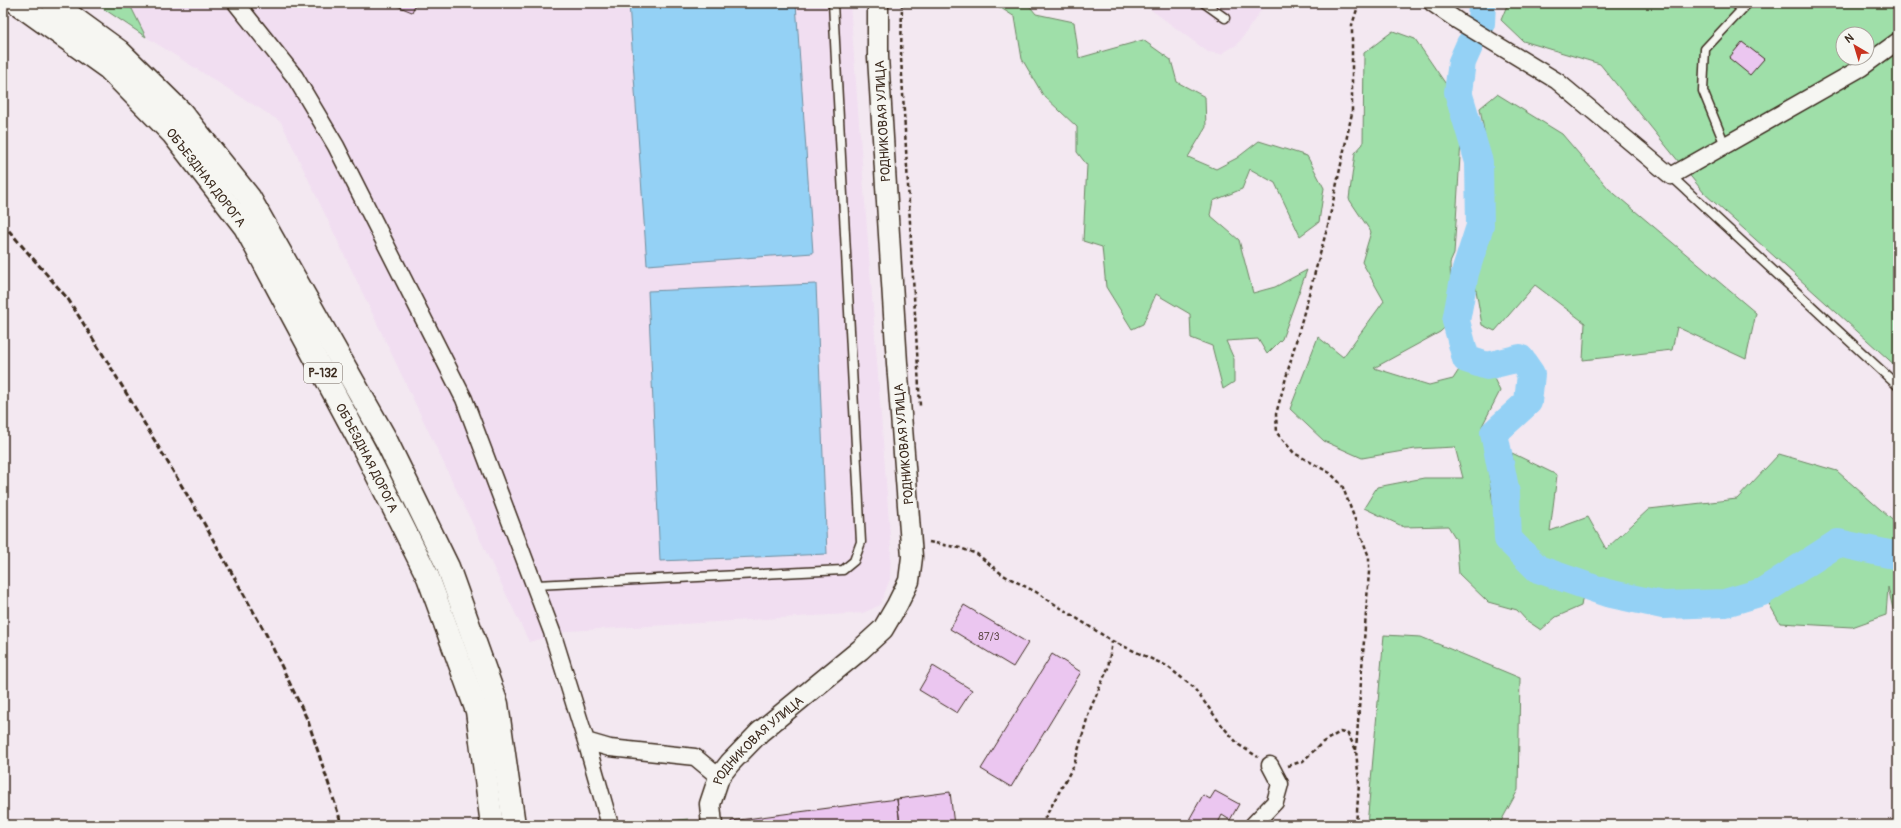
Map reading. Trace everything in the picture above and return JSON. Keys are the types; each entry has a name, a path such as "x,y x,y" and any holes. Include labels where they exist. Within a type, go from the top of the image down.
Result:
{"highway":[{"name":"ОБЪЕЗДНАЯ ДОРОГА","path":"18,3 108,68 173,134 245,227 365,451 428,577 476,710 492,825"},
{"name":"ОБЪЕЗДНАЯ ДОРОГА","path":"53,3 119,51 182,113 249,197 385,438 448,567 497,704 514,825"}],"street":[{"path":"236,3 295,77 336,146 464,399 536,585 586,741 610,825"},
{"name":"РОДНИКОВАЯ УЛИЦА","path":"712,825 710,804 719,777 730,762 760,732 860,650 883,629 909,581 912,557 896,363 878,57 878,3"},
{"path":"1432,3 1458,21 1557,81 1670,176 1861,68 1898,41"},
{"path":"586,741 610,748 695,757 719,777"},
{"path":"1253,825 1275,802 1280,784 1270,765"}],"lane":[{"path":"536,585 844,570 854,561 861,542 833,3"},
{"path":"1204,3 1225,18"},
{"path":"1725,145 1703,91 1705,49 1738,6 1748,3"},
{"path":"1670,176 1898,386"}],"path":[{"path":"902,3 901,56 920,407"},
{"path":"1356,825 1359,784 1356,750 1369,557 1342,485 1330,473 1294,453 1277,433 1276,414 1328,225 1352,113 1352,25 1359,3"},
{"path":"910,539 960,548 977,554 1003,575 1036,592 1112,641 1167,666 1194,687 1224,728 1239,745 1270,765 1289,766 1303,761 1323,742 1340,732 1348,734 1356,750"},
{"path":"1041,825 1074,765 1089,712 1108,668 1112,641"}],"shaded area":[{"path":"129,3 850,3 891,548 890,579 880,605 863,613 569,631 529,642 281,122 146,37"},
{"path":"1142,3 1266,3 1238,44 1221,54 1208,52"}],"green space":[{"path":"95,3 129,3 146,37"},
{"path":"993,3 1027,3 1036,14 1074,22 1079,58 1143,40 1171,60 1177,82 1205,97 1206,127 1188,157 1216,169 1237,158 1259,141 1307,156 1324,188 1319,222 1300,236 1275,183 1250,169 1242,189 1213,201 1210,215 1239,240 1253,293 1275,287 1307,270 1282,339 1267,354 1258,339 1226,341 1234,359 1234,382 1223,389 1212,346 1191,338 1190,314 1156,294 1143,324 1132,329 1106,287 1102,247 1083,241 1087,165 1077,152 1077,127 1043,95 1022,59 1015,17"},
{"path":"1508,3 1898,3 1898,368 1704,193 1600,64 1523,41 1501,20"},
{"path":"1393,31 1415,39 1454,96 1461,140 1454,254 1450,263 1452,321 1440,332 1374,368 1429,385 1453,379 1462,365 1471,358 1487,364 1500,391 1482,426 1497,532 1541,584 1583,595 1581,606 1556,617 1541,630 1526,620 1517,610 1488,602 1459,574 1456,539 1448,526 1404,527 1364,508 1377,487 1424,478 1463,478 1455,447 1415,449 1362,458 1324,441 1290,409 1318,337 1343,357 1384,301 1362,262 1371,232 1349,199 1355,153 1363,144 1364,53"},
{"path":"1497,94 1562,134 1609,189 1756,313 1746,359 1677,327 1672,350 1583,360 1585,323 1535,285 1495,331 1482,325 1474,278 1485,246 1492,178 1480,108"},
{"path":"1512,453 1557,475 1550,531 1588,517 1606,549 1649,509 1737,499 1779,454 1837,471 1898,525 1898,551 1838,534 1727,608 1667,599 1550,567 1514,537 1517,499"},
{"path":"1860,551 1898,565 1898,631 1888,587 1886,615 1852,627 1780,623 1764,595 1833,554"},
{"path":"1384,635 1421,637 1520,678 1518,790 1499,825 1367,825"},
{"path":"688,819 689,825 657,825 657,822"}],"water":[{"path":"629,3 796,3 813,253 647,265"},
{"path":"816,284 827,554 660,561 648,291"}],"building":[{"path":"390,3 416,3 412,12"},
{"path":"1742,42 1764,59 1750,75 1729,58"},
{"path":"964,605 1028,643 1013,667 950,629"},
{"path":"1052,654 1081,672 1011,787 981,769"},
{"path":"933,666 972,690 957,713 919,690"},
{"path":"1215,791 1239,804 1230,820 1222,815 1217,825 1201,825 1190,818 1203,795 1210,799"},
{"path":"950,792 954,825 900,825 897,799"},
{"path":"897,799 900,825 731,825 731,821"}],"waterway":[{"path":"1481,23 1482,3"},
{"path":"1470,44 1462,62 1458,92 1479,162 1480,226 1465,273 1456,321 1466,359 1487,366 1520,358 1531,374 1528,402 1494,433 1506,493 1508,539 1538,569 1607,593 1663,605 1725,603 1762,592 1838,543 1898,556"}],"railway":[{"path":"3,224 68,299 201,518 266,634 308,721 342,825"}]}
